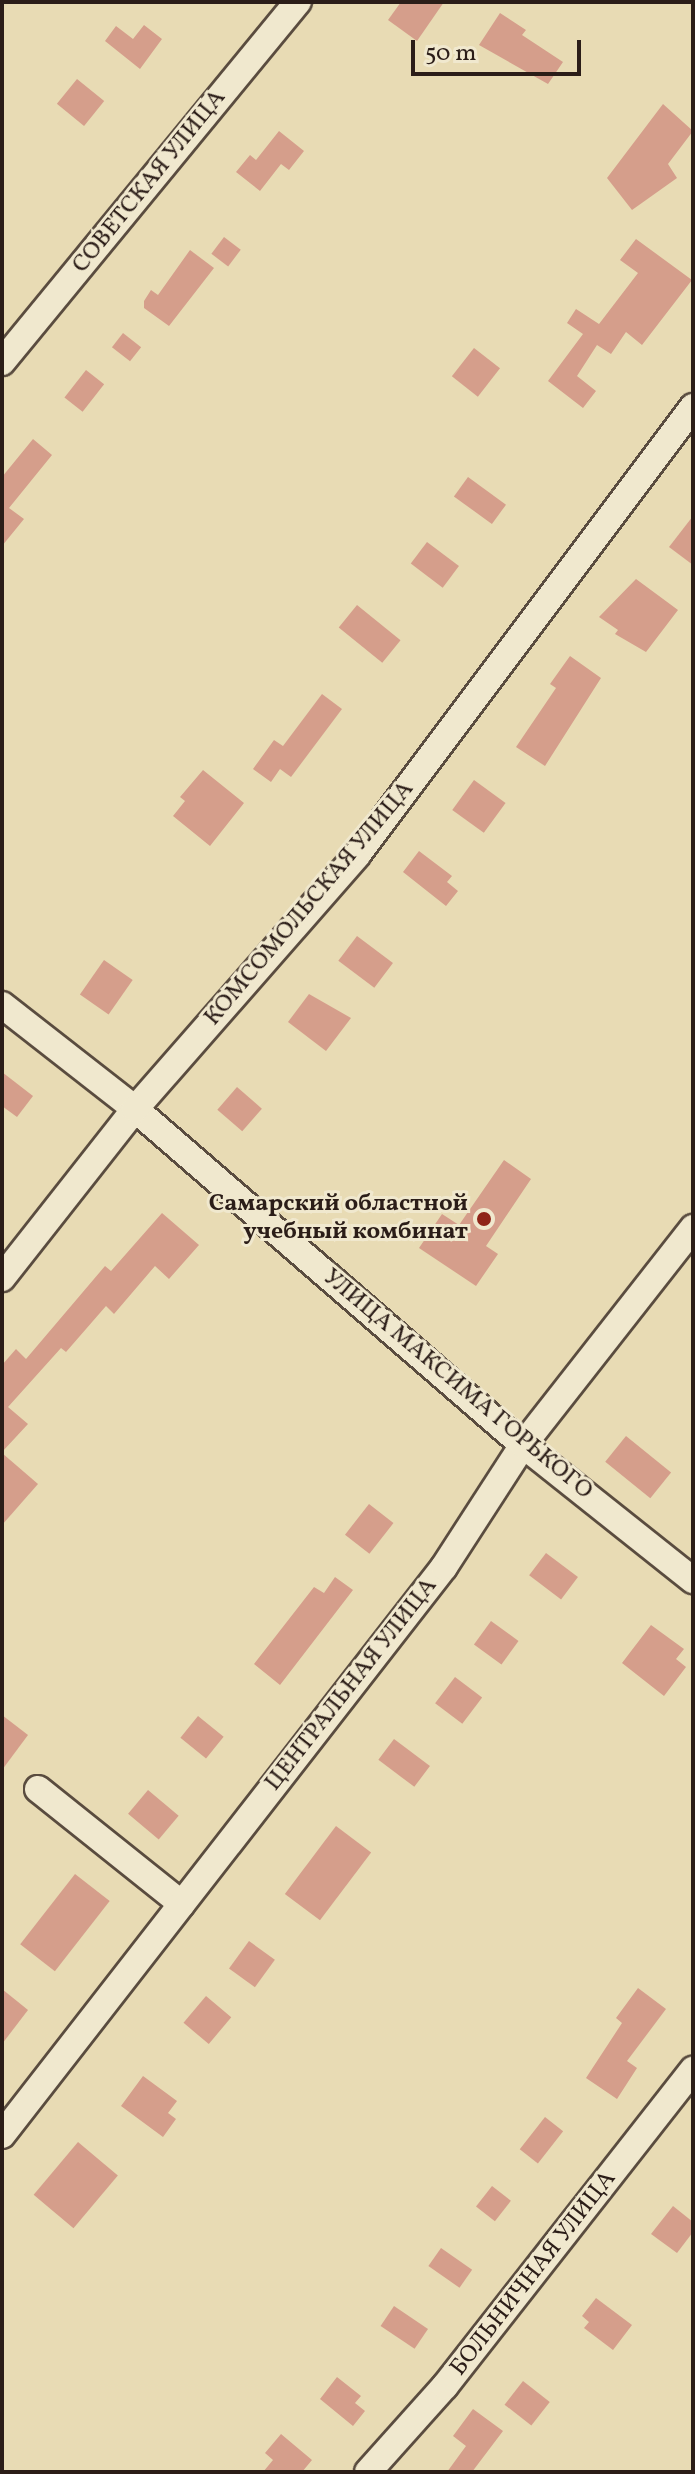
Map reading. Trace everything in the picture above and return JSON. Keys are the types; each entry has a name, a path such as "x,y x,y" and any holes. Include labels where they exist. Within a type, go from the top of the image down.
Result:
{"street":[{"name":"СОВЕТСКАЯ УЛИЦА","path":"2,362 298,2"},
{"name":"КОМСОМОЛЬСКАЯ УЛИЦА","path":"2,1278 135,1109 357,855 693,407"},
{"name":"УЛИЦА МАКСИМА ГОРЬКОГО","path":"2,1005 135,1109 523,1445 693,1580"},
{"name":"ЦЕНТРАЛЬНАЯ УЛИЦА","path":"2,2135 444,1567 523,1445 693,1228"},
{"path":"38,1789 182,1904"},
{"name":"БОЛЬНИЧНАЯ УЛИЦА","path":"368,2472 445,2386 693,2070"}],"building":[{"path":"401,2 444,2 417,41 388,20"},
{"path":"500,13 526,30 522,35 563,62 548,84 479,45"},
{"path":"144,25 162,39 140,69 105,41 116,26 133,39"},
{"path":"77,79 104,101 84,126 57,104"},
{"path":"663,104 693,131 668,164 677,178 632,210 607,178"},
{"path":"279,131 304,151 289,170 281,164 260,191 236,172 250,155 256,160"},
{"path":"224,237 241,250 228,266 211,254"},
{"path":"636,239 692,280 642,345 626,332 611,354 597,345 577,376 596,391 583,408 548,381 583,334 567,323 576,309 599,324 638,273 620,260"},
{"path":"190,250 214,268 169,326 144,308 144,301 151,290 158,295"},
{"path":"123,333 141,347 130,361 112,347"},
{"path":"474,348 500,368 478,397 452,376"},
{"path":"86,370 104,384 83,412 64,398"},
{"path":"33,439 52,455 9,508 24,519 2,546 2,477"},
{"path":"468,477 506,505 492,524 454,496"},
{"path":"693,516 693,565 669,547"},
{"path":"427,542 459,566 443,588 411,564"},
{"path":"636,579 678,610 646,652 615,634 618,630 599,617"},
{"path":"357,605 401,640 382,663 339,628"},
{"path":"570,656 601,678 545,766 516,747 556,688 550,684"},
{"path":"322,694 342,709 291,777 280,769 271,782 253,769 274,740 283,746"},
{"path":"203,770 244,803 210,846 173,816 185,801 180,797"},
{"path":"474,780 506,803 484,833 452,810"},
{"path":"419,851 452,876 447,882 458,891 446,906 403,872"},
{"path":"357,936 393,963 374,988 338,961"},
{"path":"104,960 133,980 109,1014 80,994"},
{"path":"309,994 351,1018 326,1051 288,1022"},
{"path":"2,1072 33,1096 17,1117 2,1106"},
{"path":"237,1087 262,1109 242,1131 217,1110"},
{"name":"Самарский областной учебный комбинат","path":"504,1160 531,1179 486,1246 498,1254 476,1286 419,1248 442,1214 459,1225"},
{"path":"162,1213 199,1245 169,1279 155,1266 114,1314 106,1306 66,1352 61,1348 8,1407 28,1424 2,1452 2,1365 16,1349 26,1359 105,1266 111,1271"},
{"path":"626,1436 671,1473 650,1498 605,1462"},
{"path":"2,1453 38,1484 2,1525"},
{"path":"369,1504 393,1523 369,1554 345,1535"},
{"path":"546,1553 578,1577 561,1599 529,1575"},
{"path":"335,1577 353,1590 280,1685 254,1664 314,1587 324,1593"},
{"path":"491,1621 519,1641 501,1664 474,1644"},
{"path":"651,1625 684,1649 676,1659 686,1667 664,1696 622,1663"},
{"path":"455,1677 482,1697 462,1724 435,1703"},
{"path":"2,1715 28,1735 2,1770"},
{"path":"198,1716 224,1737 206,1759 180,1738"},
{"path":"394,1739 430,1766 414,1787 378,1760"},
{"path":"148,1790 179,1816 159,1839 128,1814"},
{"path":"336,1826 371,1852 320,1920 285,1894"},
{"path":"75,1874 110,1901 55,1971 20,1944"},
{"path":"249,1941 275,1960 255,1987 229,1969"},
{"path":"638,1988 666,2009 627,2061 637,2068 617,2099 586,2078 622,2023 616,2018"},
{"path":"2,1989 28,2010 2,2044"},
{"path":"206,1996 231,2017 209,2044 184,2023"},
{"path":"143,2076 177,2101 168,2113 176,2119 163,2137 121,2106"},
{"path":"545,2117 563,2131 538,2163 520,2149"},
{"path":"78,2142 118,2175 73,2228 34,2195"},
{"path":"492,2186 511,2201 495,2221 476,2206"},
{"path":"673,2206 693,2222 693,2232 677,2253 651,2234"},
{"path":"441,2248 472,2270 460,2288 428,2266"},
{"path":"596,2298 632,2325 613,2350 584,2328 589,2322 582,2316"},
{"path":"394,2306 428,2329 415,2349 381,2326"},
{"path":"337,2377 361,2396 355,2403 365,2411 353,2426 320,2399"},
{"path":"523,2381 550,2402 531,2426 505,2405"},
{"path":"473,2409 503,2431 472,2472 447,2472 466,2446 453,2436"},
{"path":"281,2434 312,2460 302,2472 263,2472 273,2460 265,2453"}],"place":[{"name":"Самарский областной учебный комбинат","path":"484,1219"}]}
